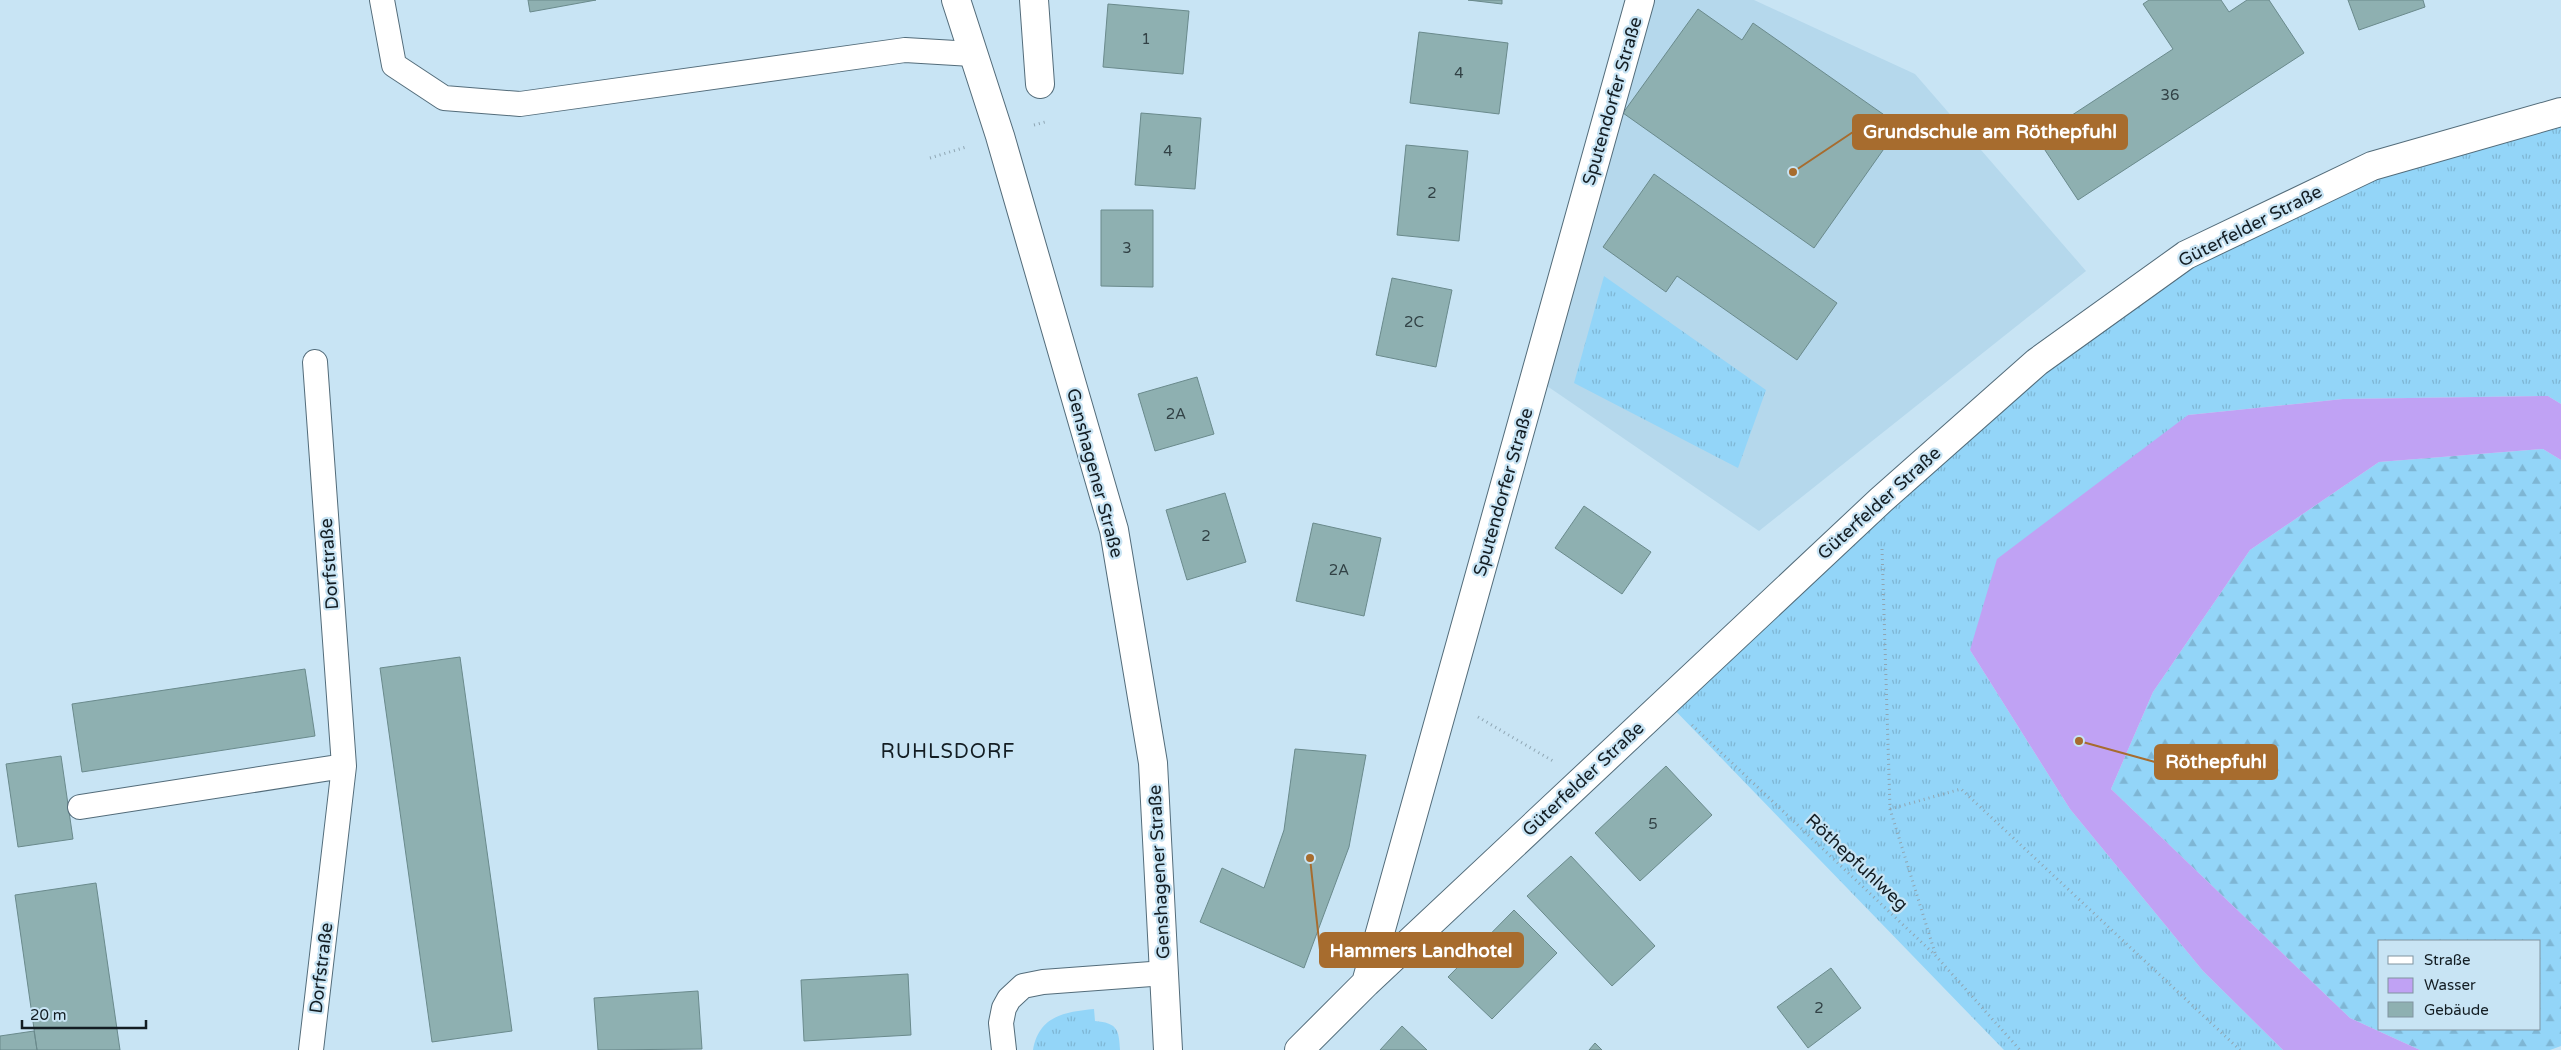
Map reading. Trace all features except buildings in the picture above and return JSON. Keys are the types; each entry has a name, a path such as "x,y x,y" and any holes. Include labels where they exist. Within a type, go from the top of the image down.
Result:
{"street":[{"name":"Genshagener Straße","path":"956,0 1000,136 1114,530 1153,763 1168,1050"},
{"path":"1034,0 1040,84"},
{"name":"Sputendorfer Straße","path":"1366,983 1640,0"},
{"name":"Güterfelder Straße","path":"1299,1050 1366,983 1881,500 2037,362 2186,255 2372,166 2561,112"}],"lane":[{"path":"382,0 394,66 444,98 520,104 905,50 972,54"},
{"name":"Dorfstraße","path":"311,1050 344,766 315,362"},
{"path":"80,807 344,766"},
{"path":"1004,1050 1002,1023 1004,1008 1013,995 1023,986 1043,982 1165,973"}],"path":[{"path":"1881,500 1890,810 1935,955"},
{"path":"1446,698 1583,779"},
{"name":"Röthepfuhlweg","path":"1666,701 1935,955 2020,1050"},
{"path":"1890,810 1961,789 2240,1050"}],"shaded area":[{"path":"1640,0 1754,0 1915,74 2086,271 1759,531 1522,369"}],"green space":[{"path":"2561,112 2561,404 2548,396 2343,399 2188,415 1970,650 2070,809 2203,971 2283,1050 2004,1050 1666,701 1881,500 2186,255 2372,166"},
{"path":"1604,276 1766,390 1738,468 1574,383"},
{"path":"2543,449 2561,460 2561,1046 2550,1050 2420,1050 2350,1018 2111,789 2153,692 2250,550 2379,462"},
{"path":"1094,1009 1095,1021 1108,1023 1115,1028 1119,1037 1120,1050 1033,1050 1036,1038 1048,1022 1064,1014"}],"water":[{"path":"2548,396 2561,404 2561,460 2543,449 2379,462 2250,550 2153,692 2111,789 2350,1018 2420,1050 2283,1050 2203,971 2070,809 1970,650 1997,559 2188,415 2343,399"}],"place":[{"name":"Grundschule am Röthepfuhl","path":"1793,172"},
{"name":"Röthepfuhl","path":"2079,741"},
{"name":"Hammers Landhotel","path":"1310,858"}],"district":[{"name":"RUHLSDORF","path":"948,752"}]}
